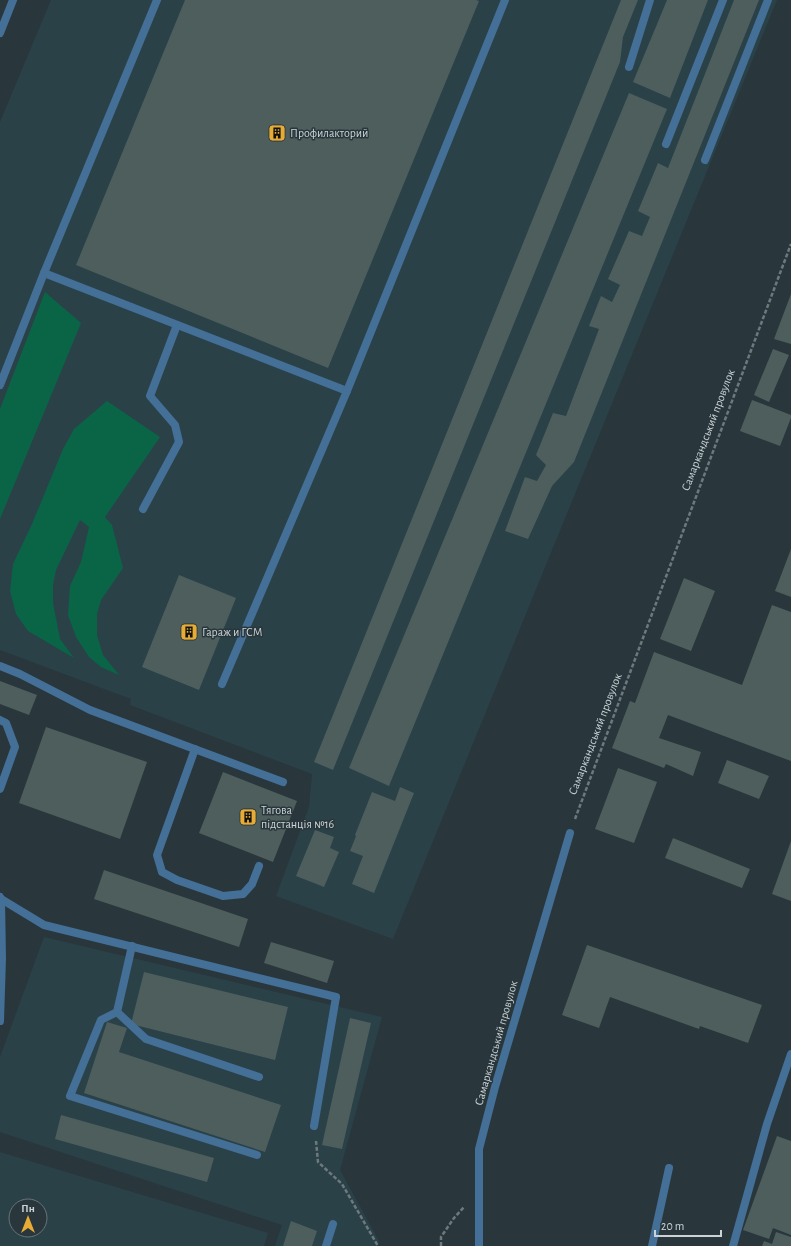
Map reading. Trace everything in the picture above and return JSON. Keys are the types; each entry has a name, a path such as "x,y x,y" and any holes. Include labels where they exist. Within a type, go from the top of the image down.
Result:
{"street":[{"path":"0,33 13,0"},
{"path":"0,385 44,273 157,0"},
{"path":"222,684 347,391 505,0"},
{"path":"629,67 650,0"},
{"path":"666,144 723,0"},
{"path":"705,160 768,0"},
{"path":"44,273 347,391"},
{"path":"143,509 179,442 175,425 150,396 177,325"},
{"path":"0,666 20,674 90,710 283,782"},
{"path":"0,720 6,723 15,747 0,789"},
{"path":"195,750 157,855 162,872 177,880 223,896 242,894 252,884 259,866"},
{"name":"Самаркандський провулок","path":"479,1246 479,1149 494,1087 570,833"},
{"path":"1,898 44,924 336,997 314,1126"},
{"path":"0,1021 2,958 1,898"},
{"path":"117,1012 132,946"},
{"path":"117,1012 146,1039 259,1077"},
{"path":"117,1012 101,1020 70,1096 257,1155"},
{"path":"733,1246 767,1124 791,1054"},
{"path":"652,1246 669,1168"},
{"path":"326,1246 334,1224"}],"path":[{"name":"Самаркандський провулок","path":"570,833 791,244"},
{"path":"314,1126 318,1162 342,1184 378,1246"},
{"path":"441,1246 441,1237 454,1218 467,1203"}],"shaded area":[{"path":"51,0 777,0 393,939 276,896 309,807 312,774 130,705 131,699 0,650 0,122"},
{"path":"44,937 382,1017 340,1170 379,1241 378,1246 275,1246 282,1225 0,1132 0,1057"},
{"path":"0,1152 268,1233 264,1246 0,1246"}],"green space":[{"path":"45,292 81,323 0,519 0,409"},
{"path":"107,401 160,437 105,517 112,525 123,568 101,600 97,614 97,635 103,655 119,675 101,667 89,657 76,637 68,615 70,586 81,562 89,527 80,520 56,570 53,585 53,603 60,639 74,658 28,631 16,614 10,591 13,564 32,524 63,449 74,429"}],"building":[{"name":"Профилакторий","path":"185,0 479,1 328,368 76,265"},
{"path":"621,0 638,0 623,37 620,62 333,770 314,762"},
{"path":"667,0 708,0 670,98 633,82"},
{"path":"734,0 759,0 574,462 552,486 528,539 505,531 525,477 537,481 546,465 536,455 553,413 566,416 599,329 589,326 601,296 612,302 620,285 608,279 629,231 642,236 650,217 638,211 658,163 668,168"},
{"path":"629,93 667,109 389,786 349,768"},
{"path":"791,294 791,344 774,339"},
{"path":"773,349 789,355 769,402 754,395"},
{"path":"752,400 791,415 780,446 740,431"},
{"path":"791,549 791,597 775,591"},
{"name":"Гараж и ГСМ","path":"179,575 236,598 199,690 142,667"},
{"path":"684,578 715,591 691,651 660,639"},
{"path":"772,605 791,612 791,761 668,715 659,738 701,752 693,776 666,764 664,768 612,748 630,701 635,703 654,652 742,685"},
{"path":"0,681 37,695 29,715 0,704"},
{"path":"46,727 147,762 120,839 19,803"},
{"path":"727,760 769,776 759,799 718,783"},
{"path":"618,768 657,782 634,843 595,829"},
{"name":"Тягова пiдстанцiя №16","path":"223,772 297,801 273,862 199,833"},
{"path":"400,787 414,793 374,893 352,884 363,856 350,851 372,792 395,801"},
{"path":"315,830 334,837 330,848 339,852 324,887 296,876"},
{"path":"673,838 750,869 742,888 665,858"},
{"path":"791,841 791,901 772,894"},
{"path":"104,870 248,919 239,947 94,899"},
{"path":"271,942 334,961 327,983 264,963"},
{"path":"587,945 762,1005 748,1043 700,1026 699,1029 610,997 599,1028 562,1015"},
{"path":"144,972 288,1007 275,1060 131,1024"},
{"path":"350,1018 371,1023 342,1149 322,1145"},
{"path":"107,1022 127,1028 119,1052 281,1105 265,1152 84,1093"},
{"path":"61,1115 214,1158 207,1182 55,1139"},
{"path":"777,1136 791,1141 791,1235 773,1228 769,1239 743,1230"},
{"path":"291,1221 317,1231 312,1246 283,1246"},
{"path":"776,1232 791,1237 791,1246 762,1246 764,1241 772,1244"}],"place":[{"name":"Профилакторий","path":"277,133"},
{"name":"Гараж и ГСМ","path":"189,632"},
{"name":"Тягова пiдстанцiя №16","path":"248,817"}]}
